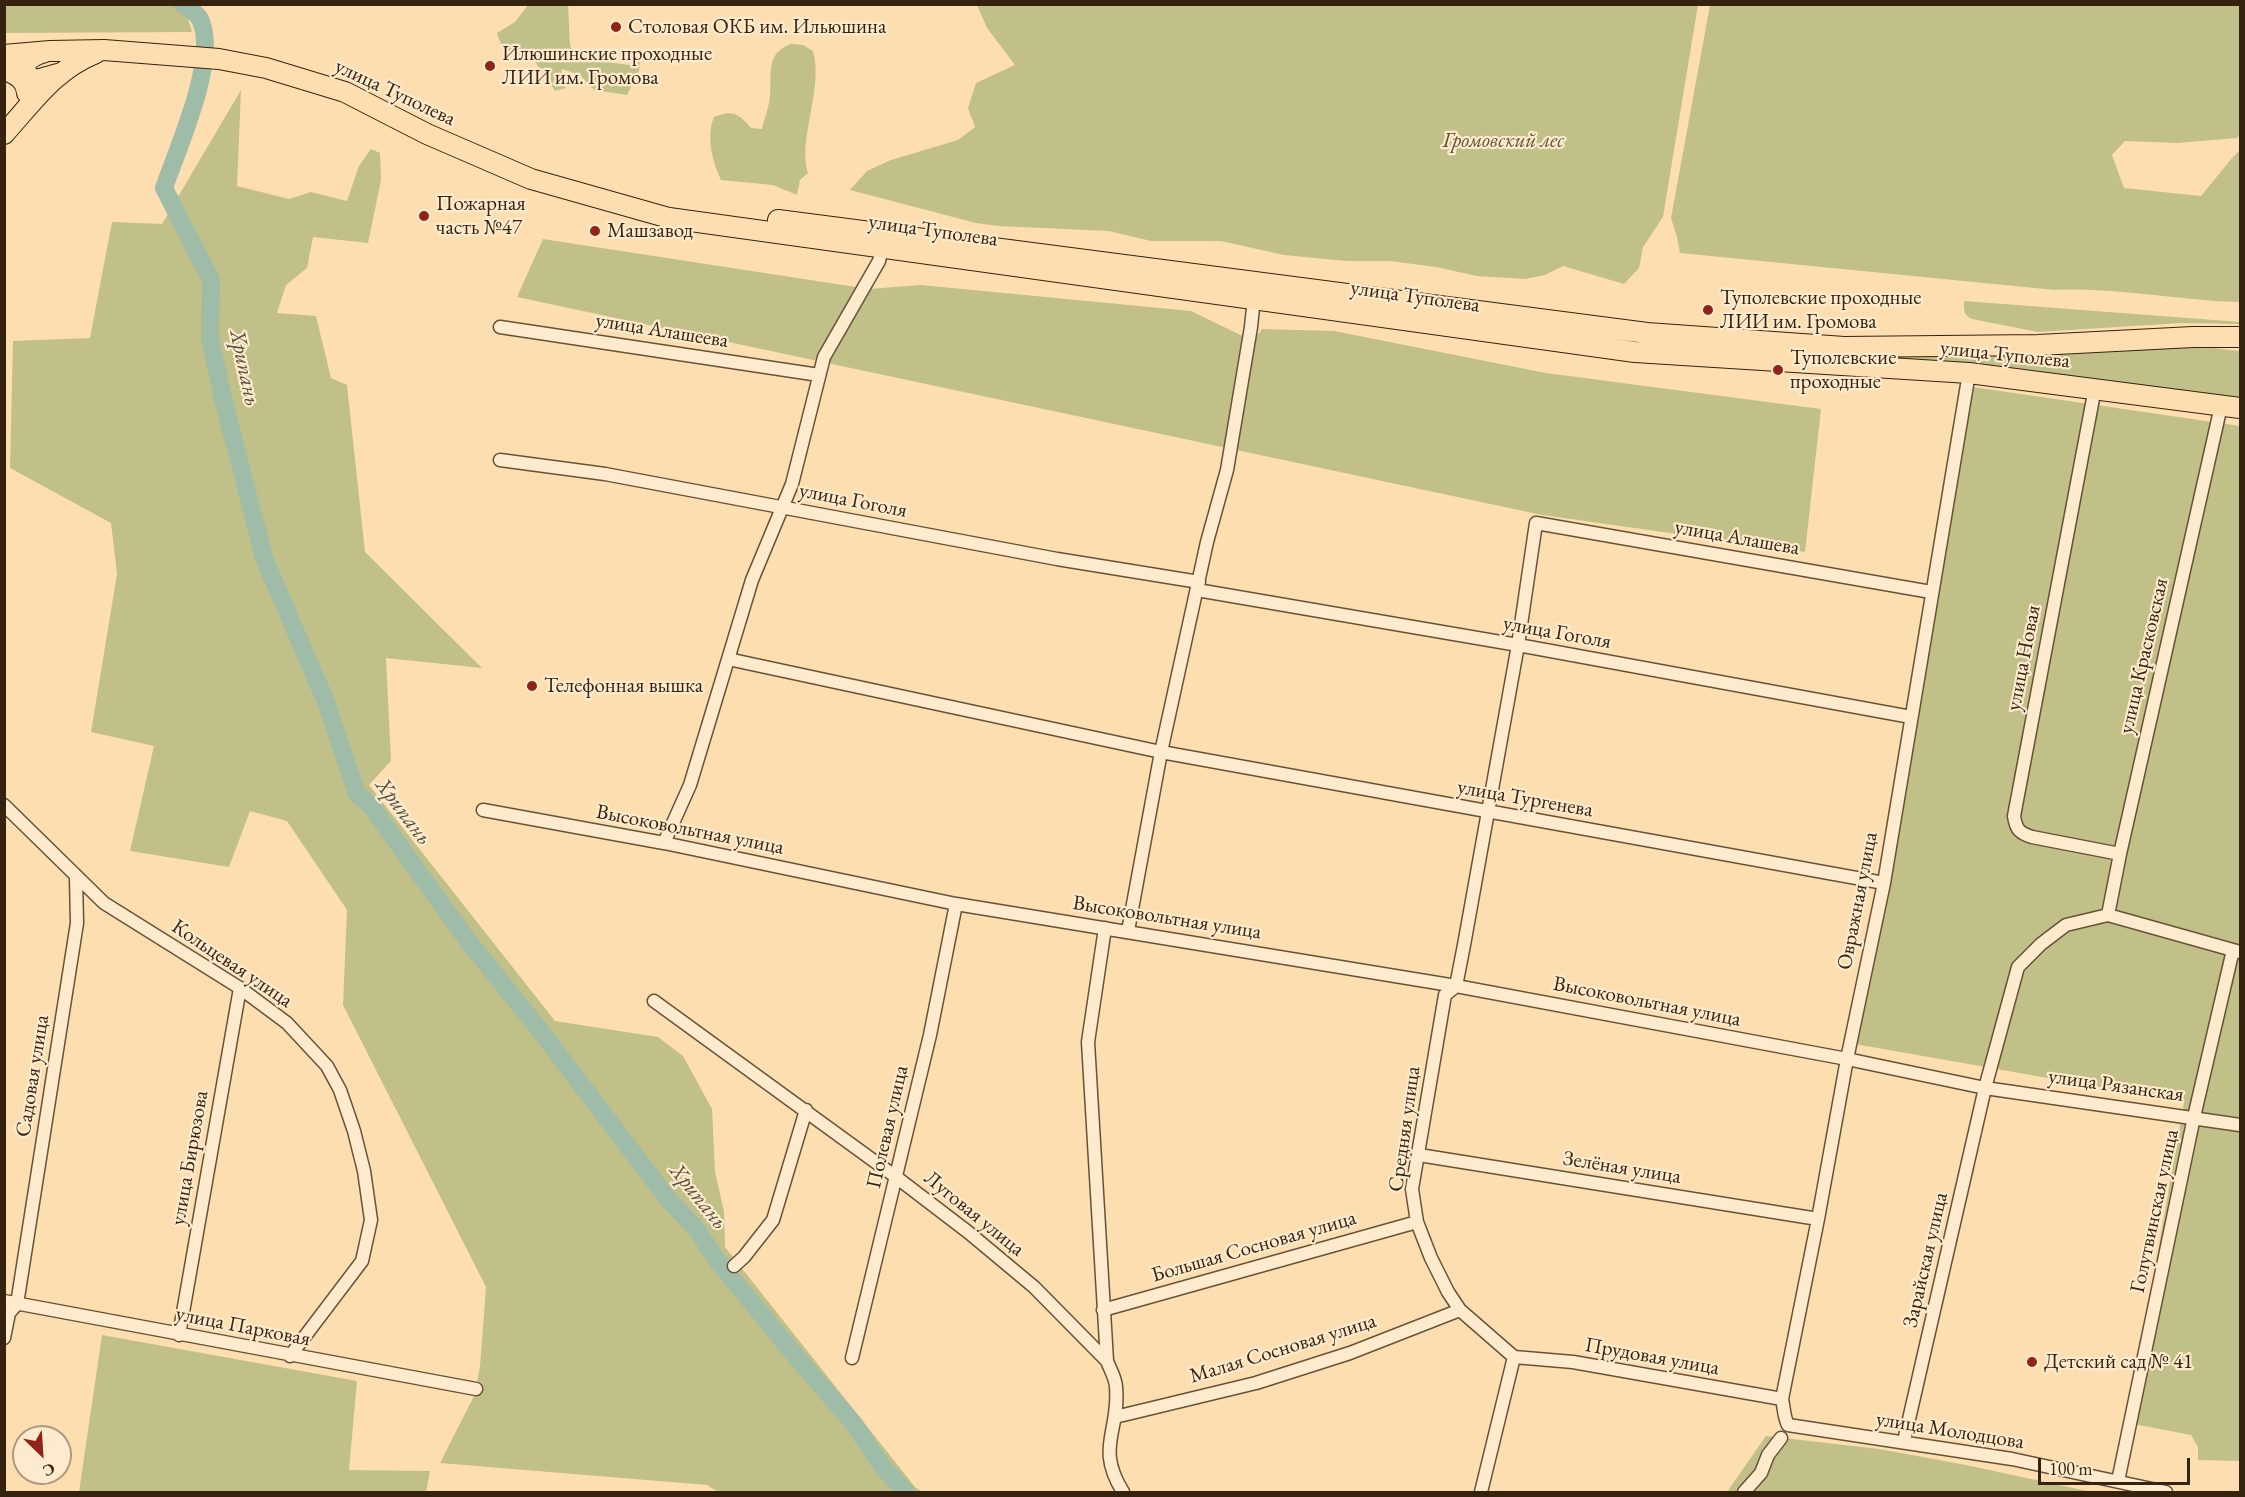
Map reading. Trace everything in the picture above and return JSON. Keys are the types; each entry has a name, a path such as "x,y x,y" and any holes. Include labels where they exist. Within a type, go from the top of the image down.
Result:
{"main road":[{"name":"улица Туполева","path":"4,55 104,50 219,59 266,68 345,92 494,165 531,179 669,218 1635,352 1968,382 2095,388 2231,407"},
{"path":"50,51 33,55 28,59 25,67 27,74 36,80 57,74 80,60 104,50"},
{"path":"4,69 19,76 26,85 27,96 23,113"},
{"path":"4,134 57,74"},
{"name":"улица Туполева","path":"587,196 1647,333 1844,347 2038,345 2193,337 2241,337"}],"street":[{"path":"663,843 690,785 753,580 792,484 824,357 879,261 882,248"},
{"path":"1128,931 1161,752 1207,543 1227,470 1254,298"},
{"name":"улица Алашеева","path":"500,327 819,375"},
{"name":"Овражная улица","path":"1798,1427 1788,1425 1785,1420 1782,1399 1847,1059 1884,883 1968,382"},
{"name":"улица Новая","path":"2095,388 2014,816 2019,833 2120,854"},
{"name":"улица Красковская","path":"2108,915 2120,854 2231,407"},
{"name":"улица Гоголя","path":"500,460 605,474 1911,717"},
{"name":"улица Алашева","path":"1536,523 1931,592"},
{"name":"Средняя улица","path":"1514,1357 1460,1310 1448,1292 1417,1222 1412,1189 1445,995 1456,986 1518,645 1536,523"},
{"name":"улица Тургенева","path":"728,659 1161,752 1884,883"},
{"name":"Кольцевая улица","path":"4,805 104,903 240,988 286,1023 327,1065 340,1090 364,1171 371,1221 362,1261 290,1356"},
{"name":"Высоковольтная улица","path":"483,810 663,843 956,904 1456,986 1847,1059 1985,1088"},
{"name":"Садовая улица","path":"4,1338 77,923 76,878"},
{"name":"Полевая улица","path":"852,1358 930,1035 956,904"},
{"path":"2108,915 2237,951"},
{"name":"Зарайская улица","path":"1904,1441 1985,1088 2018,967 2041,944 2066,925 2108,915"},
{"path":"1105,928 1088,1042 1107,1361 1116,1386 1115,1417 1108,1446 1110,1469 1123,1492"},
{"name":"Голутвинская улица","path":"2118,1481 2194,1117 2237,951"},
{"name":"улица Бирюзова","path":"179,1335 240,988"},
{"name":"Луговая улица","path":"654,1001 896,1177 1034,1287 1107,1361"},
{"name":"улица Рязанская","path":"1985,1088 2241,1125"},
{"path":"734,1266 744,1257 773,1220 806,1110"},
{"name":"Зелёная улица","path":"1419,1155 1818,1219"},
{"name":"Большая Сосновая улица","path":"1103,1310 1417,1222"},
{"name":"улица Парковая","path":"10,1306 476,1389"},
{"name":"Малая Сосновая улица","path":"1115,1417 1256,1383 1350,1353 1460,1310"},
{"path":"1481,1492 1514,1357"},
{"name":"Прудовая улица","path":"1514,1357 1573,1362 1782,1399"},
{"name":"улица Молодцова","path":"1798,1427 1904,1441 2012,1459 2166,1492"},
{"path":"1744,1492 1761,1473 1768,1455 1780,1438"}],"green space":[{"name":"Громовский лес","path":"977,4 1698,5 1663,217 1643,247 1639,268 1624,284 1563,266 1545,275 1525,279 1477,276 1436,267 1390,261 1346,261 1284,255 1221,241 1151,241 1109,231 998,226 976,223 850,190 867,171 891,160 958,140 975,127 968,108 976,83 1015,65 987,28"},
{"path":"4,5 184,5 192,32 5,33"},
{"path":"528,5 568,5 570,44 574,58 630,65 640,60 639,71 627,95 594,90 580,75 562,69 560,79 566,88 555,91 532,57 520,56 506,49 497,33 515,22"},
{"path":"1710,5 2240,5 2240,134 2237,138 2177,143 2125,141 2112,155 2124,188 2201,196 2240,150 2240,302 2101,290 2055,290 1680,253 1671,218"},
{"path":"791,44 803,45 813,51 815,66 806,146 808,173 800,180 797,195 773,185 721,180 715,165 710,140 714,117 726,113 735,114 751,128 762,129 769,101 773,59 783,48"},
{"path":"241,90 237,186 289,199 311,192 347,201 359,166 371,149 380,153 381,180 368,243 313,237 307,268 286,285 277,313 316,316 331,378 347,385 365,552 482,668 386,658 391,761 369,785 555,1021 658,1037 683,1056 712,1109 715,1171 724,1212 725,1247 915,1487 923,1492 718,1492 707,1485 440,1463 475,1394 480,1366 486,1287 343,1005 347,910 287,821 250,811 229,867 130,851 154,746 91,732 117,574 111,523 10,468 13,341 90,338 112,222 162,224"},
{"path":"543,239 869,289 921,285 1191,311 1253,341 1262,329 1334,331 1546,373 1821,409 1805,552 1542,515 517,297"},
{"path":"1964,301 2240,322 2240,324 2182,323 2038,332 1972,319 1965,312"},
{"path":"2204,347 2240,351 2240,398 1965,367 1881,360 1883,354 2013,355"},
{"path":"1973,387 2240,426 2240,1461 2198,1460 2198,1447 2191,1435 2128,1423 2184,1102 1855,1044 1895,843"},
{"path":"102,1335 357,1381 349,1470 430,1471 426,1492 79,1492"},
{"path":"1766,1436 1879,1449 2092,1492 1727,1492"}],"waterway":[{"name":"Хрипань","path":"182,4 200,19 204,36 204,56 201,79 187,127 164,188 211,280 210,338 264,558 326,702 357,794 371,806 468,941 539,1029 668,1199 698,1231 716,1259 854,1424 884,1469 906,1492"}],"place":[{"name":"Столовая ОКБ им. Ильюшина","path":"616,27"},
{"name":"Илюшинские проходные ЛИИ им. Громова","path":"490,66"},
{"name":"Пожарная часть №47","path":"424,216"},
{"name":"Машзавод","path":"595,231"},
{"name":"Туполевские проходные ЛИИ им. Громова","path":"1708,310"},
{"name":"Туполевские проходные","path":"1778,370"},
{"name":"Телефонная вышка","path":"532,686"},
{"name":"Детский сад № 41","path":"2032,1362"}]}
